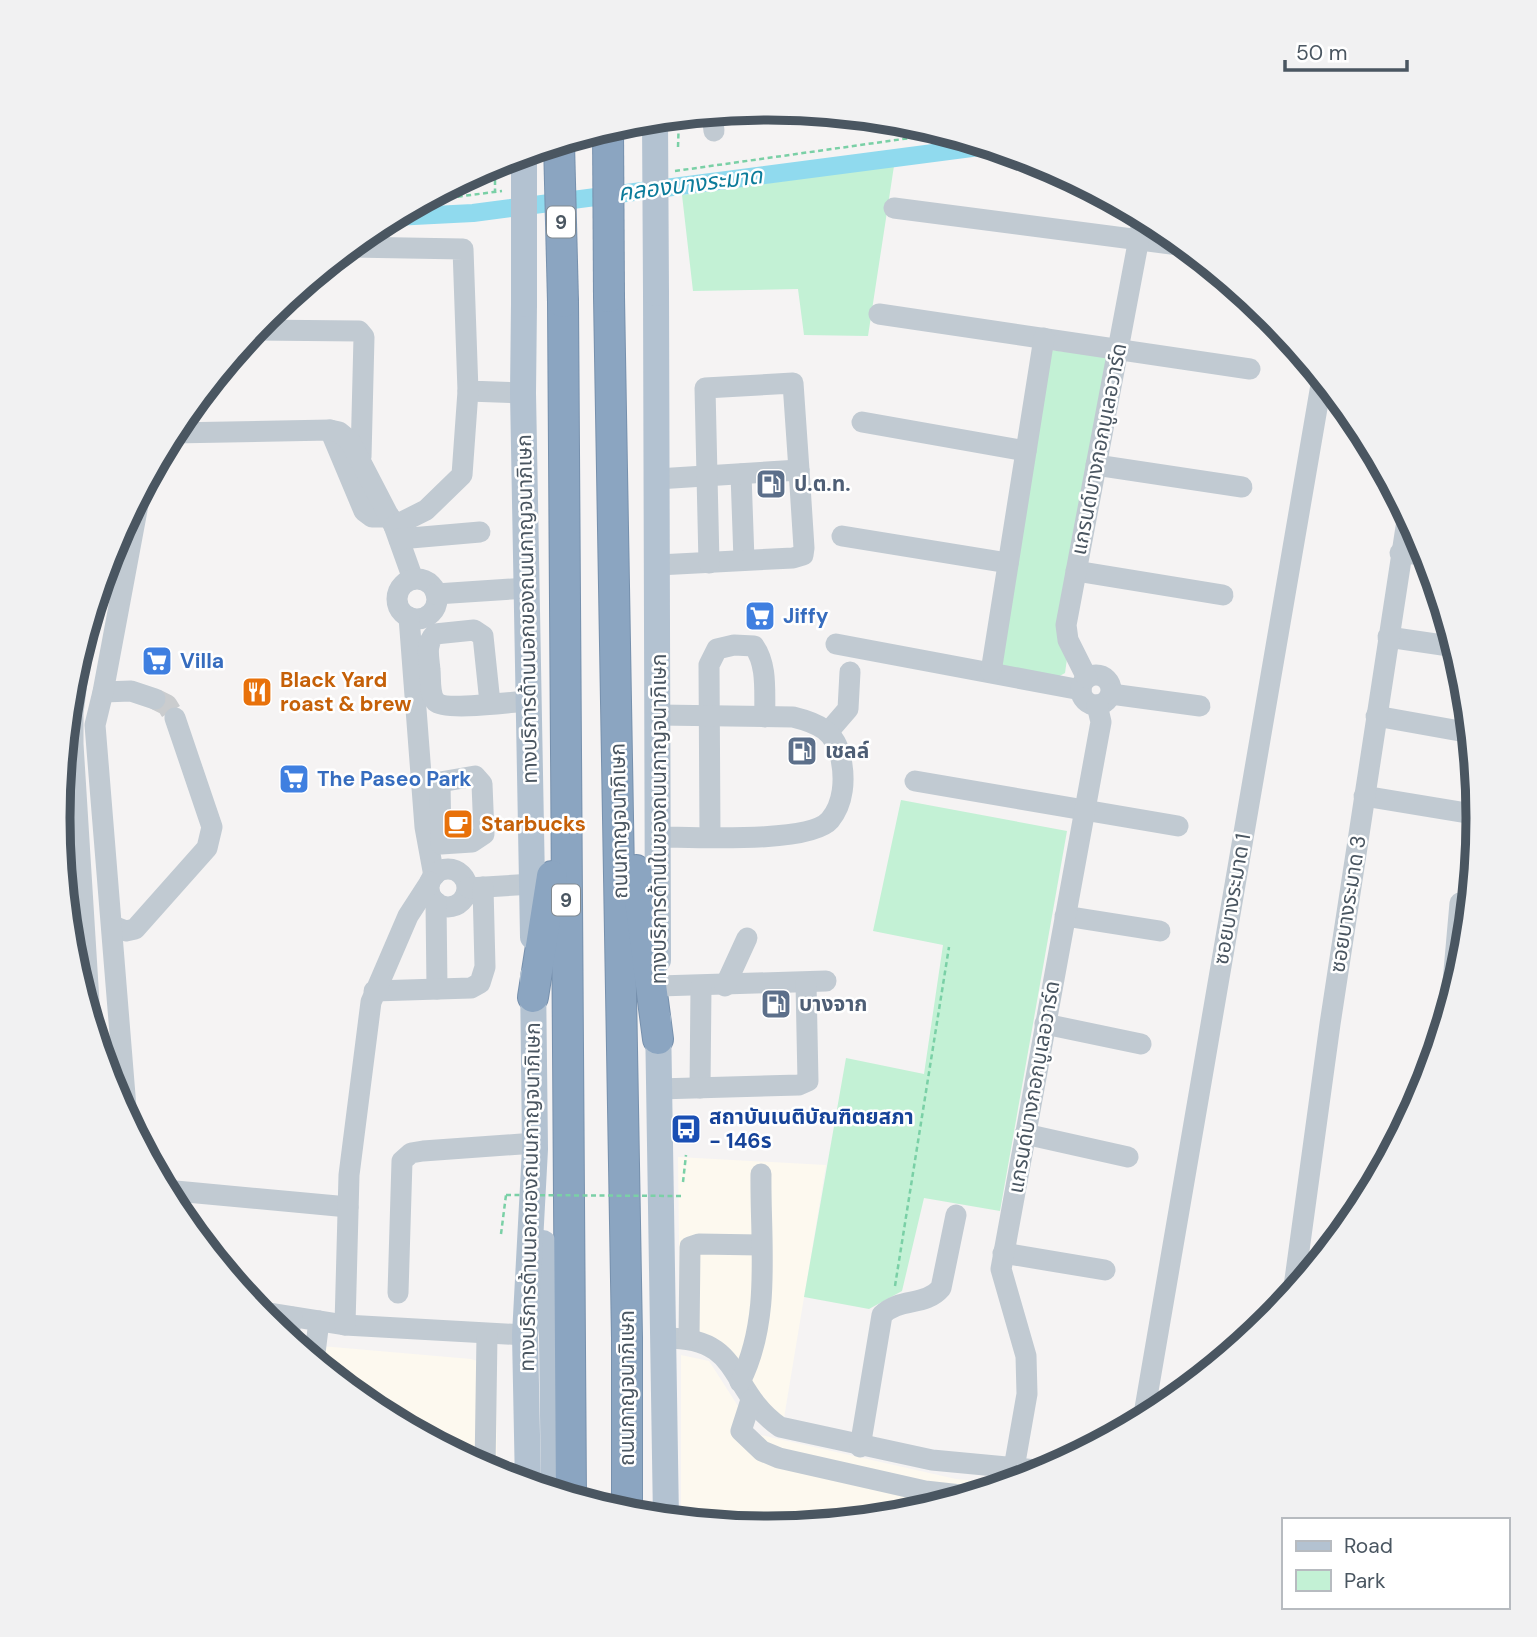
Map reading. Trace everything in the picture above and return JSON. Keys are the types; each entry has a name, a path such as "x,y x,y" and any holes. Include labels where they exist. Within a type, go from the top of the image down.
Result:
{"highway":[{"name":"ถนนกาญจนาภิเษก","path":"608,139 627,1338 626,1503"},
{"name":"9","path":"559,152 564,302 571,1488"},
{"path":"617,727 658,1039"},
{"path":"533,997 566,783"}],"main road":[{"name":"ทางบริการด้านในของถนนกาญจนาภิเษก","path":"655,129 659,715 658,1089 671,1181 677,1338 667,1509"},
{"name":"ทางบริการด้านนอกของถนนกาญจนาภิเษก","path":"524,164 523,393 533,884 535,1146 525,1335 528,1474"},
{"path":"535,1146 552,1337 554,1483"},
{"path":"649,1507 649,1340 671,1181"}],"street":[{"path":"894,208 1164,243"},
{"name":"แกรนด์บางกอกบูเลอวาร์ด","path":"1014,1468 1027,1394 1026,1356 1001,1269 1104,699 1088,702 1068,640 1066,625 1141,228"},
{"path":"367,247 463,249 468,391 462,475 426,510 395,527"},
{"path":"879,314 1250,369"},
{"path":"270,330 359,331 363,337 360,461"},
{"path":"991,672 1044,338"},
{"path":"658,565 709,563 793,558 803,555 793,383 705,388 709,563"},
{"name":"ซอยบางระมาด 1","path":"1145,1406 1320,390"},
{"path":"468,391 523,393"},
{"path":"862,422 1026,452"},
{"path":"330,430 364,511 372,517 395,527 480,532"},
{"path":"186,433 330,430 348,439 395,527 413,579"},
{"path":"1096,465 1242,487"},
{"path":"657,479 799,470"},
{"path":"741,474 744,560"},
{"path":"125,1090 95,725 134,528"},
{"name":"ซอยบางระมาด 3","path":"1295,1277 1405,531"},
{"path":"842,536 1008,563"},
{"path":"1400,553 1415,554"},
{"path":"1076,571 1223,595"},
{"path":"409,617 428,615 436,605 436,594 427,581 413,579 402,585 397,596 399,608 409,617 425,827 436,883 444,907 456,905 474,887 533,884"},
{"path":"436,594 527,589"},
{"path":"1388,637 1445,645"},
{"path":"710,836 712,655 717,649 745,644 754,646 763,663 765,717"},
{"path":"836,644 991,672 1084,684"},
{"path":"829,731 848,709 850,671"},
{"path":"103,692 131,691 155,699"},
{"path":"1104,699 1200,706"},
{"path":"490,704 528,701"},
{"path":"657,838 787,836 814,830 829,821 839,802 844,781 841,755 829,731 813,722 793,717 710,718 659,715"},
{"path":"1376,716 1461,731"},
{"path":"113,926 126,931 135,929 207,848 213,836 175,718"},
{"path":"437,989 436,883 441,844 440,782 475,776 482,784 484,834 472,842 441,844"},
{"path":"915,781 1178,826"},
{"path":"1364,796 1467,813"},
{"path":"70,804 85,963"},
{"path":"374,991 471,988 482,980 485,967 474,887 472,842"},
{"path":"345,1325 352,1152 374,991 408,916 436,883 451,870 474,887"},
{"path":"1457,934 1460,903"},
{"path":"1065,916 1160,931"},
{"path":"725,986 747,938"},
{"path":"658,1089 799,1085 808,1081 816,981 701,987 659,986"},
{"path":"700,1088 701,987"},
{"path":"1045,1024 1141,1044"},
{"path":"1025,1134 1128,1157"},
{"path":"398,1293 399,1170 402,1161 411,1153 423,1151 535,1146"},
{"path":"761,1174 759,1329 741,1430 762,1451 779,1458 920,1500"},
{"path":"178,1191 348,1207"},
{"path":"860,1447 882,1315 892,1305 923,1301 934,1296 941,1288 956,1215"},
{"path":"760,1245 699,1244 690,1247 677,1338 710,1344 728,1362 764,1416 780,1427 860,1447 932,1460 1023,1469"},
{"path":"1003,1253 1105,1270"},
{"path":"278,1315 345,1325 487,1335 525,1335"},
{"path":"290,1327 292,1317"},
{"path":"315,1350 319,1321"},
{"path":"485,1457 487,1335"},
{"path":"923,1499 932,1460"}],"path":[{"path":"678,152 679,126"},
{"path":"667,172 920,137"},
{"path":"678,163 681,171"},
{"path":"495,176 495,192"},
{"path":"449,198 508,190"},
{"path":"892,1305 949,947"},
{"path":"671,1181 686,1155"},
{"path":"501,1234 506,1195 682,1196"}],"shaded area":[{"path":"678,1157 826,1165 784,1418 765,1403 730,1349 708,1336 680,1326"},
{"path":"309,1345 471,1359 496,1367 497,1462 419,1423 380,1399"},
{"path":"681,1355 709,1361 756,1434 956,1479 987,1482 905,1504 814,1516 723,1516 681,1511"}],"green space":[{"path":"894,166 868,336 804,335 798,289 693,291 682,195"},
{"path":"1050,350 1110,357 1065,673 1054,679 1001,668"},
{"path":"901,800 1067,831 1000,1211 924,1198 902,1291 869,1309 804,1297 846,1058 924,1074 943,945 873,931"}],"waterway":[{"name":"คลองบางระมาด","path":"416,216 473,213 965,149"}],"tunnel":[{"path":"155,699 167,705 175,718"}],"place":[{"name":"ป.ต.ท.","path":"771,484"},
{"name":"Jiffy","path":"760,616"},
{"name":"Villa","path":"157,661"},
{"name":"Black Yard roast & brew","path":"257,692"},
{"name":"เชลล์","path":"802,751"},
{"name":"The Paseo Park","path":"294,779"},
{"name":"Starbucks","path":"458,824"},
{"name":"บางจาก","path":"776,1004"},
{"name":"สถาบันเนติบัณฑิตยสภา - 146ร","path":"686,1129"}]}
